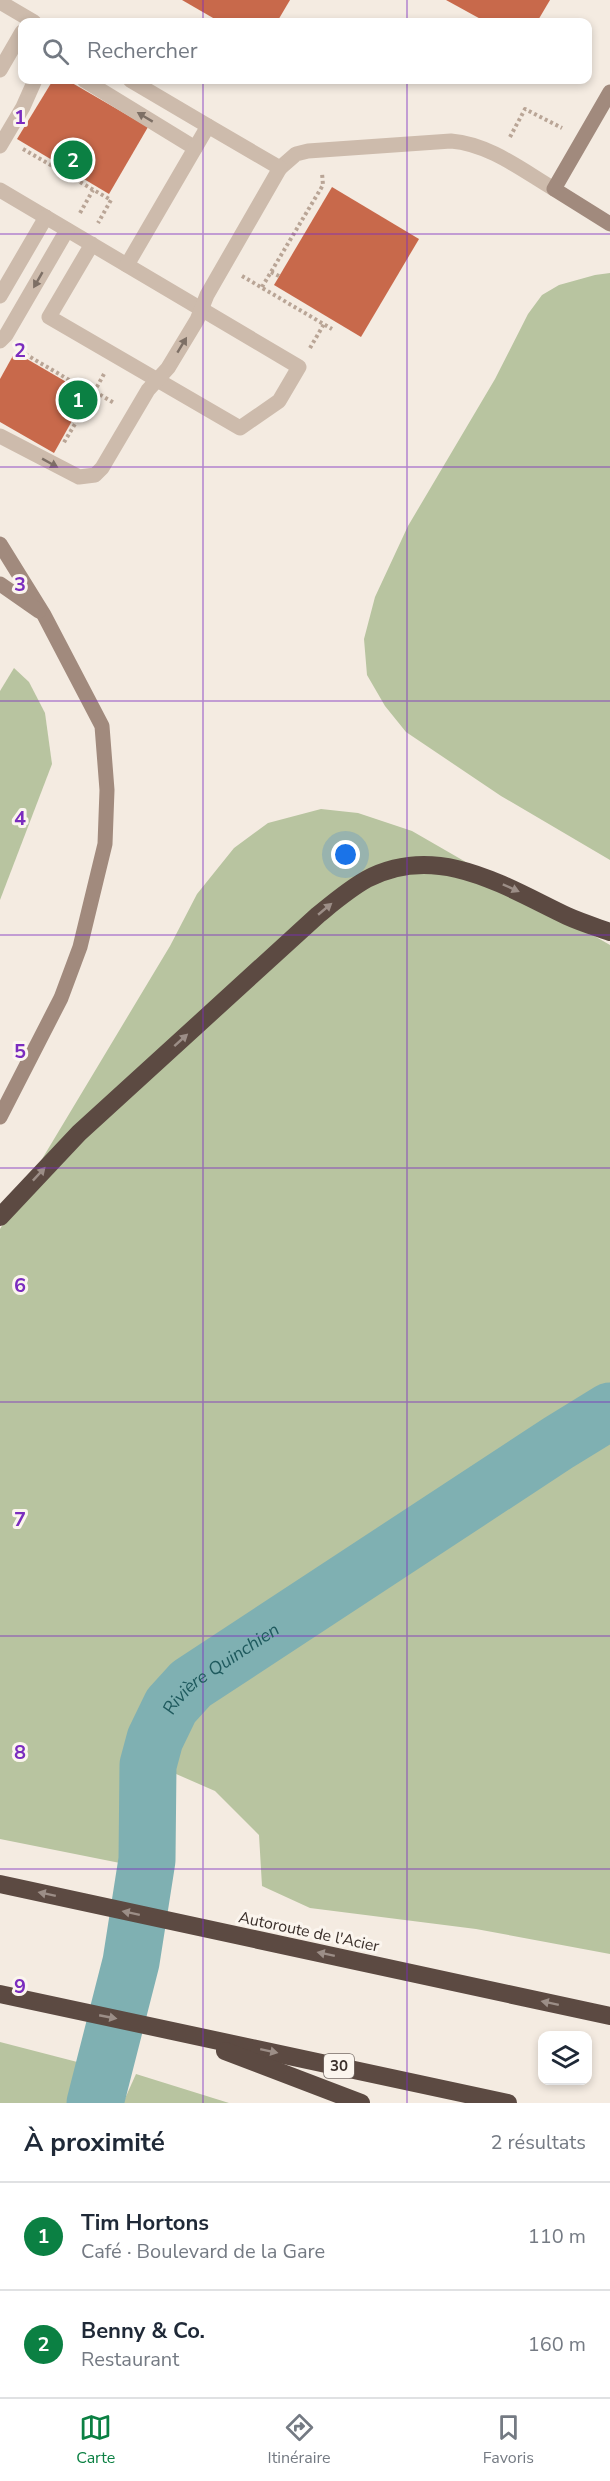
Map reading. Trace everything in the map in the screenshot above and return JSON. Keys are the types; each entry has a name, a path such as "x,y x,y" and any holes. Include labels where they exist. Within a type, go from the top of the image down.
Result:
{"highway":[{"path":"0,1218 79,1133 318,915 346,891 368,878 414,866 457,867 483,876 569,917 610,932"},
{"name":"Autoroute de l'Acier","path":"0,1884 609,2015"},
{"name":"30","path":"0,1994 508,2103"},
{"path":"171,2030 361,2103"}],"main road":[{"path":"610,92 554,189 610,224"},
{"path":"0,544 44,615 102,726 106,790 105,844 80,947 61,998 0,1117"},
{"path":"0,584 44,615"}],"lane":[{"path":"0,2 21,18"},
{"path":"0,70 18,41"},
{"path":"8,145 33,84"},
{"path":"91,84 195,148"},
{"path":"137,84 280,168"},
{"path":"127,265 208,126"},
{"path":"0,435 79,477 95,475 102,468 148,390 168,368 280,168 296,154 308,150 451,141 468,142 483,148 554,189"},
{"path":"0,191 92,244 299,367 279,401 240,428 49,317 92,244"},
{"path":"0,296 46,217"},
{"path":"0,341 6,335 67,230"}],"path":[{"path":"513,131 525,109 559,127"},
{"path":"8,145 65,171 111,200 97,226"},
{"path":"262,288 323,184"},
{"path":"271,272 279,276"},
{"path":"238,274 332,329"},
{"path":"16,349 93,394 84,404 58,452"}],"green space":[{"path":"610,273 610,860 501,796 406,732 385,706 367,675 364,639 375,597 408,526 495,379 528,314 542,295 559,285"},
{"path":"14,668 29,682 45,713 52,764 0,900 0,691"},
{"path":"321,809 358,813 412,831 610,945 610,1954 476,1929 310,1908 262,1886 259,1835 215,1791 135,1756 131,1819 135,1866 0,1839 0,1229 170,946 197,894 234,848 268,823"},
{"path":"0,2042 85,2064 86,2080 80,2103 0,2103"},
{"path":"136,2074 229,2103 123,2103"}],"building":[{"path":"182,0 290,0 279,18 213,18"},
{"path":"446,0 550,0 539,18 479,18"},
{"path":"51,84 74,84 148,127 109,194 17,139"},
{"path":"332,187 419,239 361,337 274,285"},
{"path":"15,352 87,394 54,453 0,422 0,379"}],"waterway":[{"name":"Rivière Quinchien","path":"95,2103 131,1962 147,1860 148,1765 155,1739 171,1706 191,1684 610,1411"}],"place":[{"name":"Benny & Co.","path":"73,160"},
{"name":"Tim Hortons","path":"78,400"}]}
